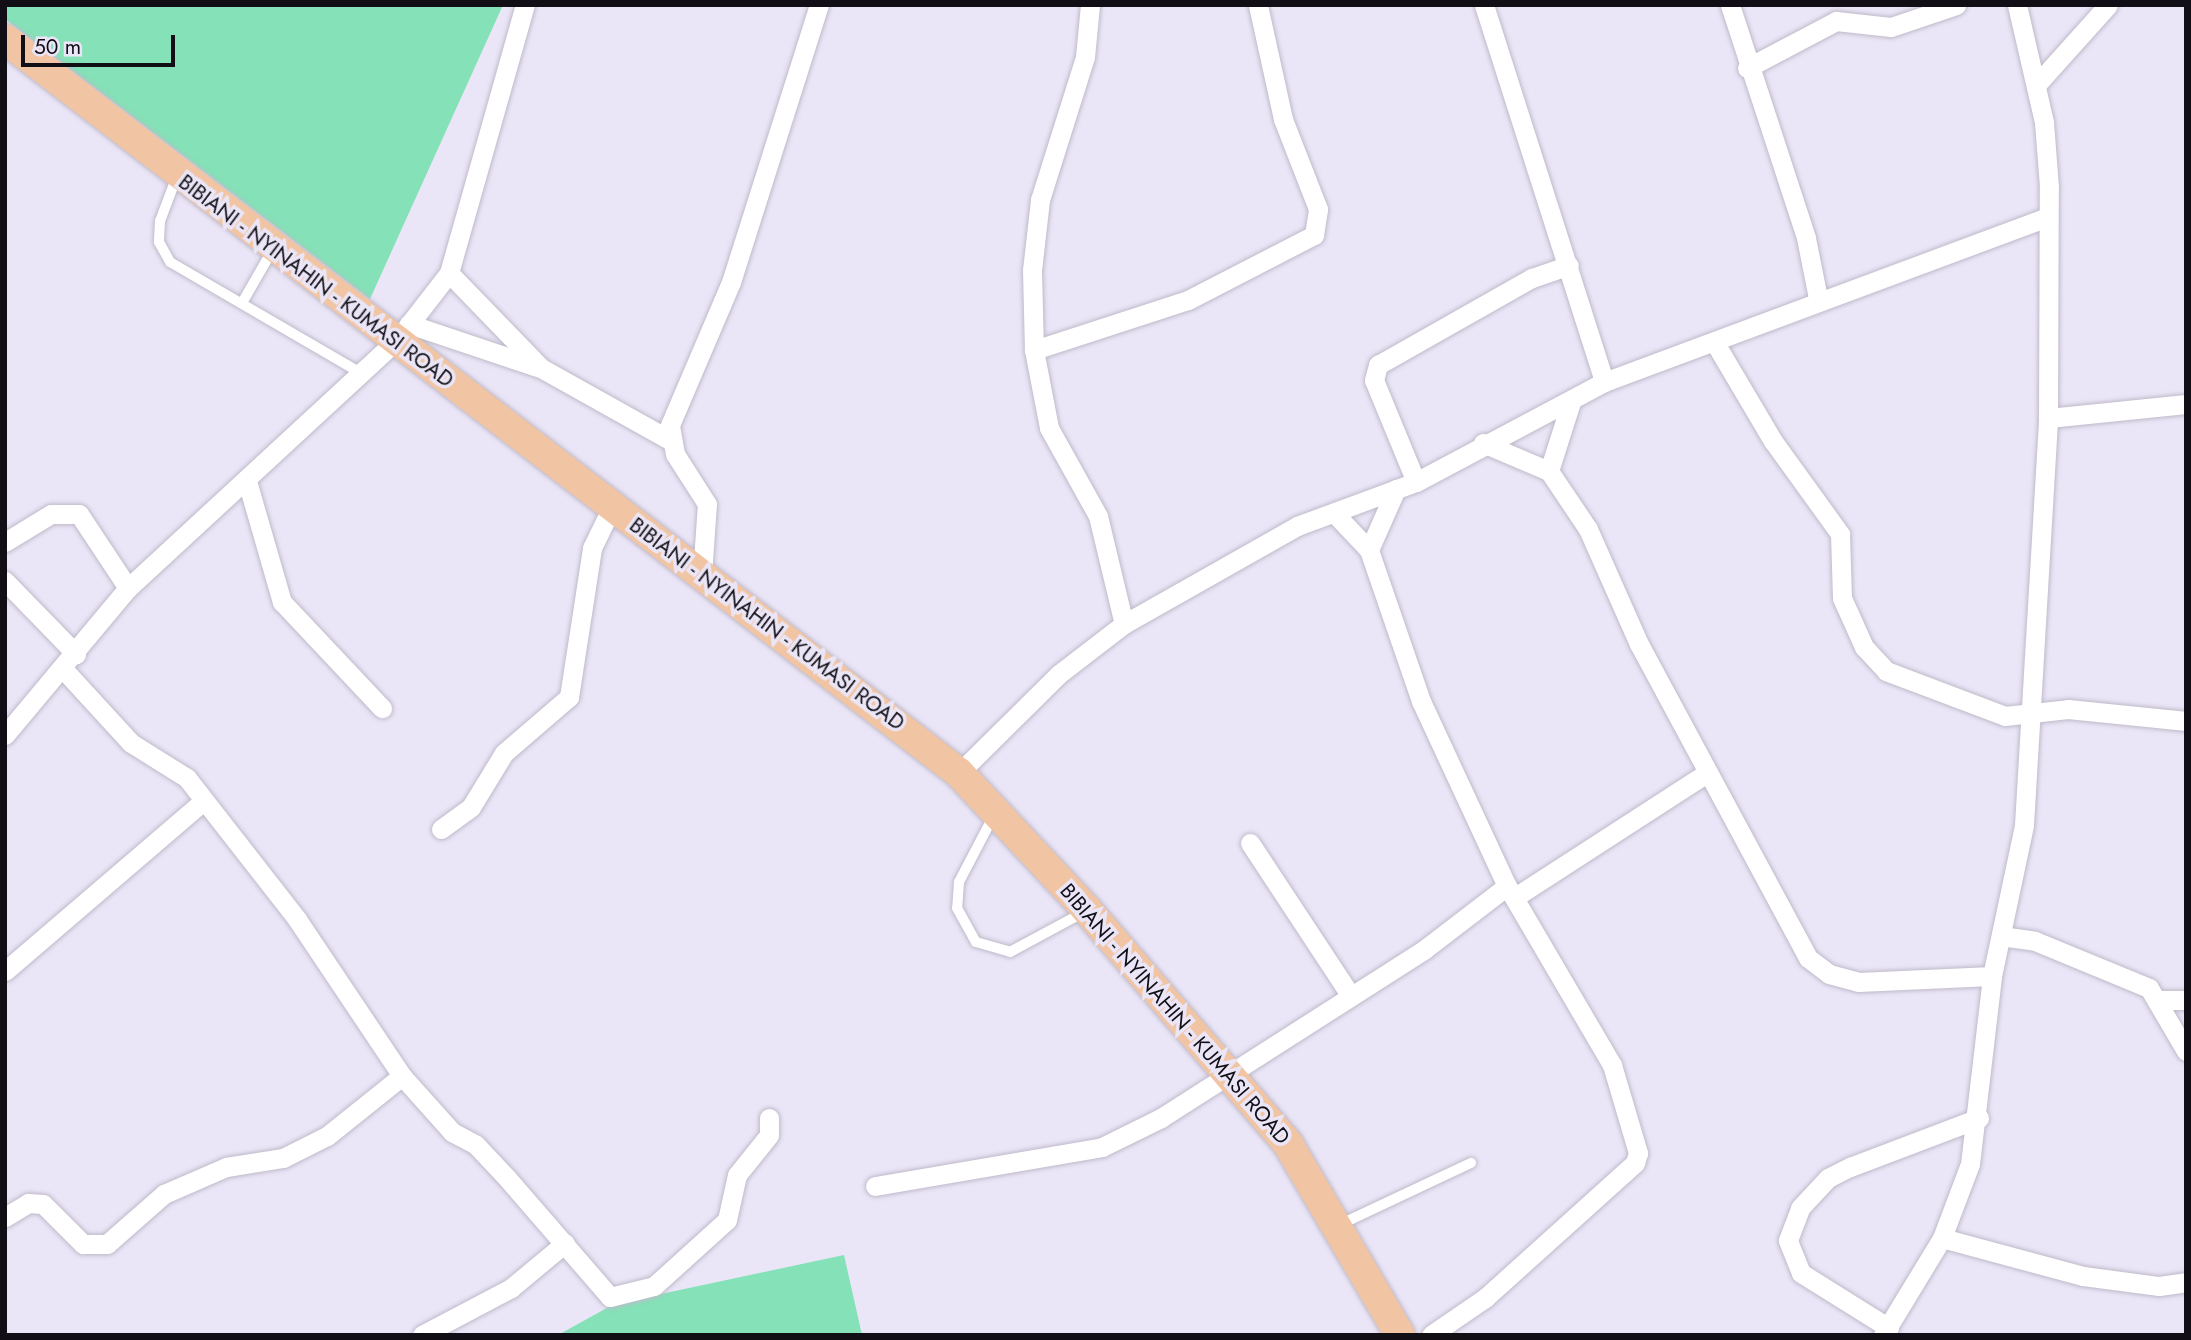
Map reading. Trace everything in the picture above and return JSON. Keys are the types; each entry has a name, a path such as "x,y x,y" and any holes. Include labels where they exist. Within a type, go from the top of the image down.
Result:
{"main road":[{"name":"BIBIANI - NYINAHIN - KUMASI ROAD","path":"5,39 177,176 274,248 403,332 612,507 959,773 1087,910 1287,1144 1338,1226 1400,1335"}],"street":[{"path":"5,735 70,662 128,588 247,481 403,332 449,273 525,5"},
{"path":"670,440 702,337 731,282 819,5"},
{"path":"1090,5 1085,57 1040,200 1032,270 1034,350 1049,428 1098,516 1124,624"},
{"path":"1034,350 1188,300 1314,235 1318,209 1283,119 1258,5"},
{"path":"1484,5 1569,265 1604,382"},
{"path":"1730,5 1747,68 1806,238 1818,298"},
{"path":"1747,68 1836,21 1891,27 1956,5"},
{"path":"1979,1118 1839,1172 1800,1208 1788,1240 1801,1273 1886,1331 1942,1238 1970,1164 1979,1118 1992,976 2024,825 2033,716 2048,418 2048,217 2036,84 2017,5"},
{"path":"2036,84 2108,5"},
{"path":"959,773 1059,674 1124,624 1297,526 1416,482 1483,443 1571,402 1604,382 1715,343 1818,298 2048,217"},
{"path":"1416,482 1374,380 1378,365 1532,278 1569,265"},
{"path":"449,273 541,368"},
{"path":"403,332 541,368 670,440 707,504 702,575"},
{"path":"1715,343 1773,441 1840,534 1842,598 1864,648 1886,671 1949,700 2005,716 2033,716 2068,709 2186,721"},
{"path":"1549,471 1571,402"},
{"path":"2048,418 2186,404"},
{"path":"1483,443 1549,471 1588,529 1707,774 1817,967 1882,984 1992,976"},
{"path":"247,481 282,602 382,708"},
{"path":"1369,550 1396,489"},
{"path":"441,829 471,807 504,753 569,697 592,548 612,507"},
{"path":"5,542 51,514 79,514 128,588"},
{"path":"1335,514 1369,550 1421,701 1511,892 1612,1065 1638,1153 1635,1163 1485,1298 1431,1335"},
{"path":"5,581 131,743 187,778 202,802 297,919 402,1076 565,1243 604,1295 636,1294 654,1286 727,1220 737,1175 769,1135 769,1118"},
{"path":"875,1186 977,1165 1071,1157 1161,1118 1349,993 1707,774"},
{"path":"5,971 202,802"},
{"path":"1250,843 1349,993"},
{"path":"2001,936 2077,956 2149,988 2160,1000 2186,1051"},
{"path":"2160,1000 2186,1000"},
{"path":"5,1217 28,1203 43,1204 83,1244 107,1244 164,1194 226,1167 260,1165 305,1147 360,1114 402,1076"},
{"path":"1942,1238 2083,1276 2159,1286 2186,1282"},
{"path":"422,1335 511,1288 565,1243"}],"lane":[{"path":"177,176 163,205 159,242 170,262 193,281 242,303 361,373"},
{"path":"242,303 274,248"},
{"path":"996,811 959,882 957,908 976,942 1010,952 1087,910"},
{"path":"1338,1226 1471,1163"}],"green space":[{"path":"5,5 503,5 370,299 5,19"},
{"path":"844,1255 862,1335 558,1335 614,1304"}]}
